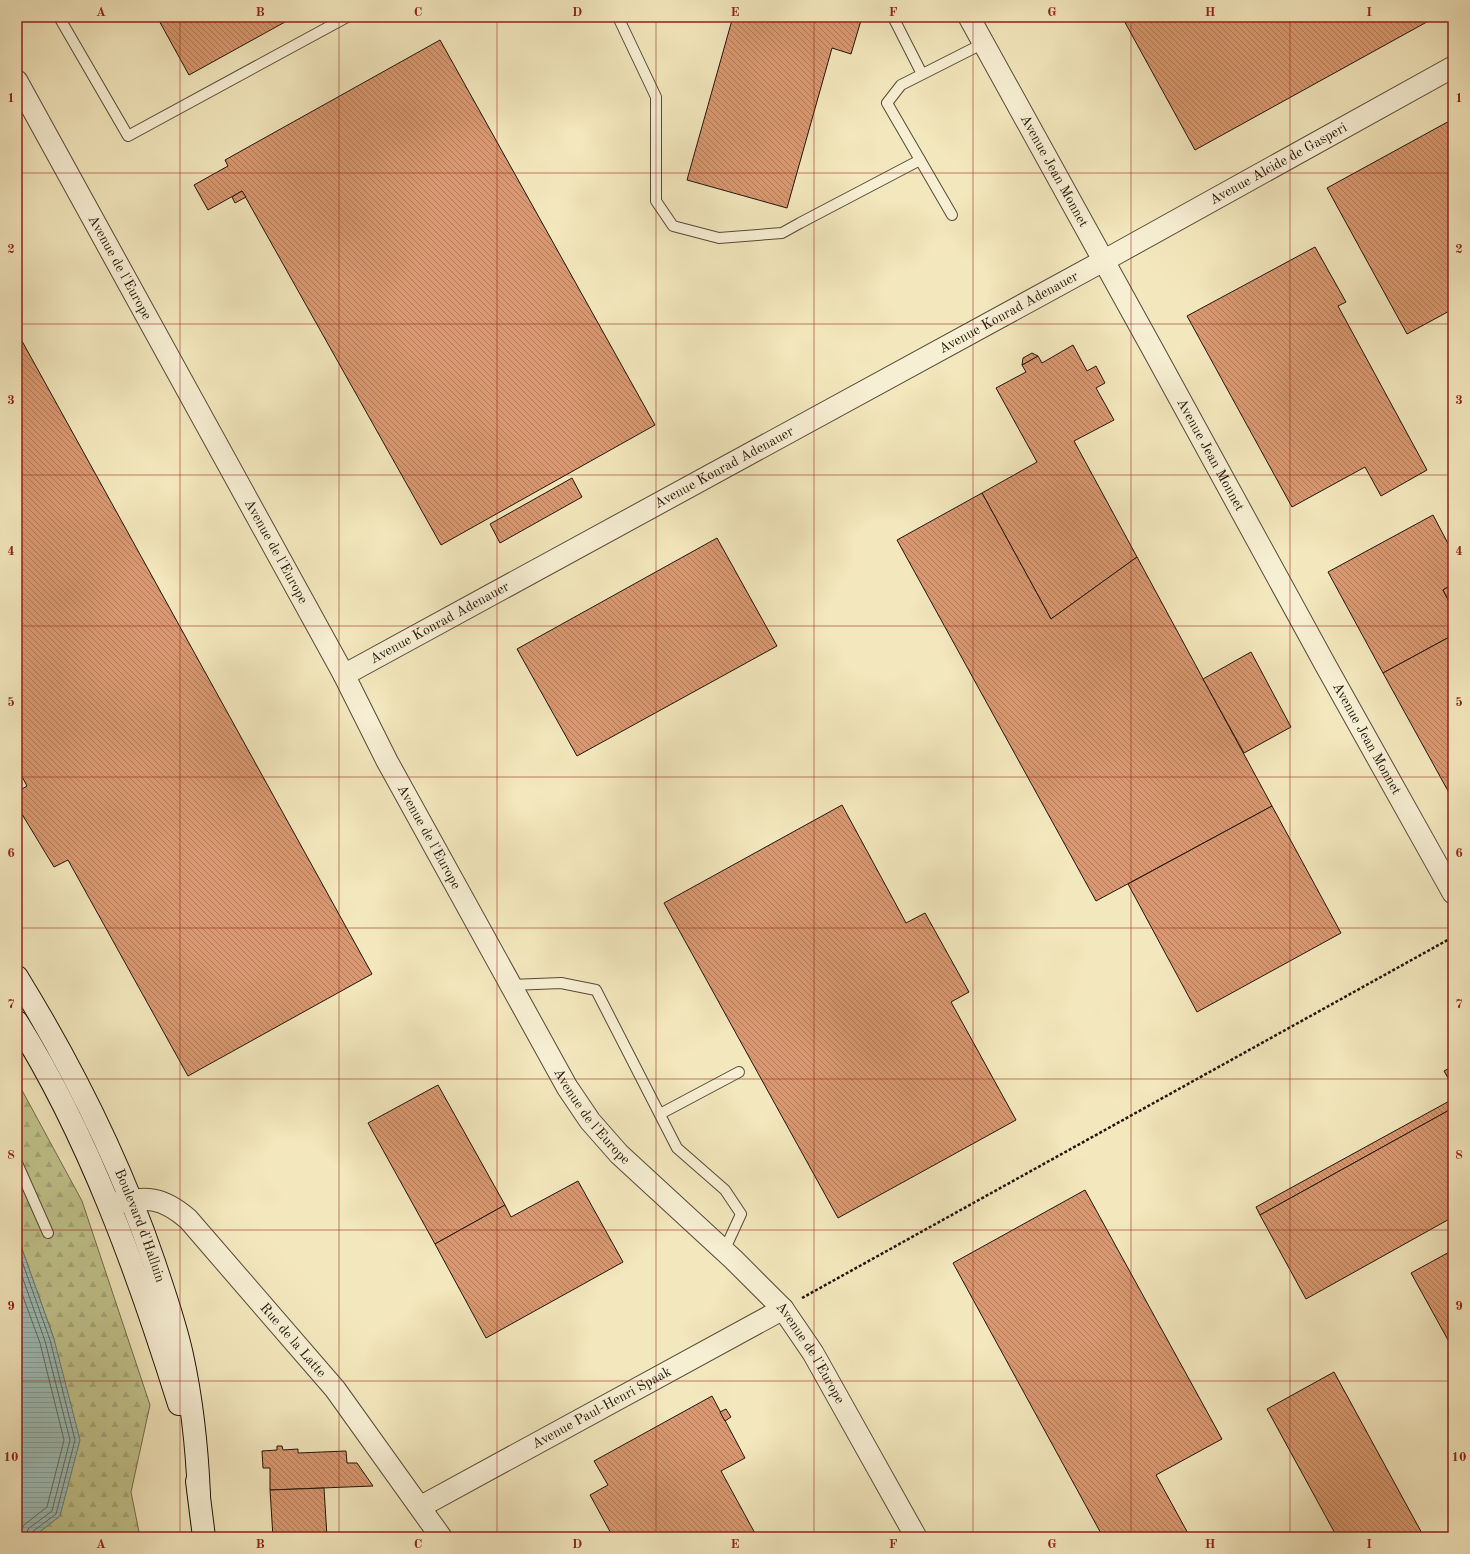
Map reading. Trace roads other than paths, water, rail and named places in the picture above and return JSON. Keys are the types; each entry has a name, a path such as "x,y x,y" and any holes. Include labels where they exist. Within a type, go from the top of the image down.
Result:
{"main road":[{"name":"Boulevard d'Halluin","path":"18,979 82,1092 103,1135 132,1200 157,1272 181,1353 195,1431 199,1495 204,1537"},
{"name":"Boulevard d'Halluin","path":"17,1022 41,1061 59,1096 108,1204 165,1360 181,1412 199,1495"}],"street":[{"name":"Avenue Jean Monnet","path":"969,17 1326,666 1453,892"},
{"name":"Avenue Alcide de Gasperi","path":"1103,260 1453,67"},
{"name":"Avenue de l'Europe","path":"17,81 344,675 387,761 567,1087 590,1121 619,1154 724,1251 783,1309 813,1353 916,1537"},
{"name":"Avenue Konrad Adenauer","path":"344,675 1103,260"},
{"name":"Rue de la Latte","path":"108,1204 149,1199 164,1203 178,1210 188,1219 335,1389 441,1537"},
{"name":"Avenue Paul-Henri Spaak","path":"420,1507 783,1309"}],"lane":[{"path":"59,17 128,136 347,17"},
{"path":"618,17 656,97 656,200 673,226 719,238 782,233 800,222 920,160"},
{"path":"894,17 922,74"},
{"path":"952,215 887,103 901,85 984,43"},
{"path":"511,985 561,983 596,990 676,1148 725,1190 741,1214 724,1251"},
{"path":"660,1114 739,1072"},
{"path":"17,1163 48,1233"}],"water":[{"path":"17,1235 54,1339 80,1440 60,1516 33,1537 17,1537"}]}
